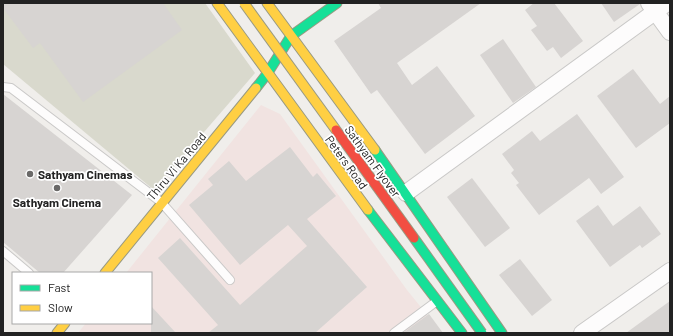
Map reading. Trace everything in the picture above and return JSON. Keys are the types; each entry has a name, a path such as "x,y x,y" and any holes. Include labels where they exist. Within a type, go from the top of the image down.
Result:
{"main road":[{"name":"Peters Road","path":"217,3 267,74 462,333"},
{"name":"Sathyam Flyover","path":"244,3 482,333"},
{"path":"267,3 406,193 502,333"},
{"path":"291,36 337,3"},
{"name":"Thiru Vi Ka Road","path":"106,272 267,74 291,36"},
{"path":"57,333 64,324"}],"street":[{"path":"406,193 657,6 670,32"},
{"path":"582,333 670,271"}],"lane":[{"path":"3,87 11,88 162,202 230,280"},
{"path":"3,251 28,272"},
{"path":"394,333 437,300"}],"shaded area":[{"path":"3,3 205,3 255,73 154,190 3,64"},
{"path":"261,105 280,114 407,290 442,333 78,333 85,324 152,324 152,272 127,272"}],"building":[{"path":"3,3 163,3 182,30 83,102 40,43 33,48 3,8"},
{"path":"378,3 481,3 397,63 412,85 437,66 475,116 425,154 377,90 371,94 334,41 381,8"},
{"path":"534,3 554,3 583,41 561,58 553,47 547,51 531,30 537,26 525,10"},
{"path":"601,3 640,3 640,4 614,22"},
{"path":"503,39 536,87 513,103 480,55"},
{"path":"633,69 660,104 670,96 670,123 636,148 597,96"},
{"path":"3,94 132,195 64,272 39,272 3,242"},
{"path":"577,114 624,177 601,194 589,178 539,215 516,185 519,183 511,173 514,170 502,154 532,131 540,141"},
{"path":"290,147 313,177 317,173 336,196 307,219 367,287 315,333 208,333 218,325 158,258 180,238 240,305 307,246 288,225 240,265 189,205 213,185 208,179 229,161 246,181"},
{"path":"472,178 510,228 485,247 447,197"},
{"path":"598,205 613,226 640,206 661,234 642,248 640,245 610,267 576,221"},
{"path":"520,259 552,300 532,316 499,275"},
{"path":"670,301 670,333 626,333"},
{"path":"152,307 176,333 151,333 152,324"},
{"path":"429,314 443,333 403,333"}],"traffic: fast":[{"path":"256,88 267,74 291,36 337,3"},
{"path":"375,150 502,333"},
{"path":"368,210 462,333"},
{"path":"414,238 482,333"}],"traffic: slow":[{"path":"217,3 368,210"},
{"path":"244,3 336,130"},
{"path":"267,3 375,150"},
{"path":"106,272 256,88"},
{"path":"57,333 64,324"}],"traffic: jam":[{"path":"336,130 414,238"}],"place":[{"name":"Sathyam Cinemas","path":"30,174"},
{"name":"Sathyam Cinema","path":"57,188"}]}
